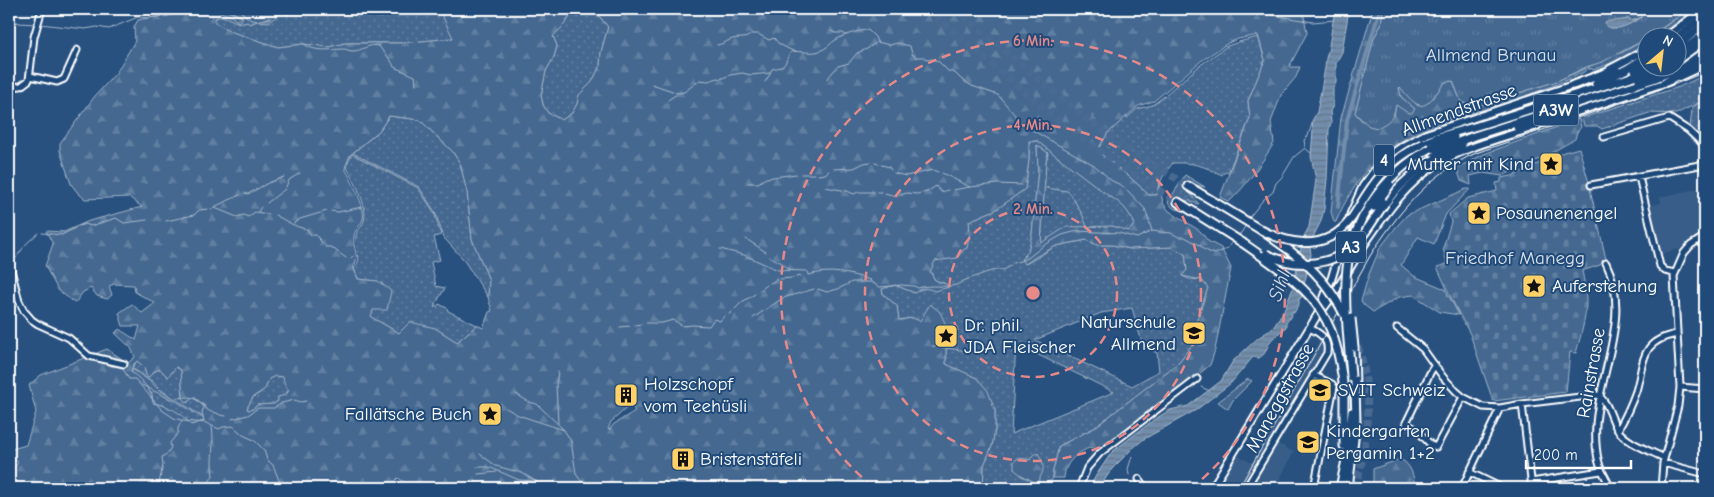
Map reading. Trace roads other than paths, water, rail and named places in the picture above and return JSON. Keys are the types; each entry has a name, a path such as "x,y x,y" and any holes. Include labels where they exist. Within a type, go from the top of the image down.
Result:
{"highway":[{"path":"1686,30 1705,15"},
{"path":"1686,39 1705,24"},
{"path":"1686,48 1705,34"},
{"path":"1686,54 1705,40"},
{"path":"1611,92 1668,74 1688,64 1705,51"},
{"path":"1573,86 1636,60"},
{"path":"1666,82 1705,61"},
{"path":"1585,100 1642,86 1705,61"},
{"path":"1563,98 1614,75 1636,62"},
{"path":"1601,86 1636,70"},
{"name":"A3W","path":"1477,126 1636,74"},
{"name":"A3W","path":"1348,488 1354,451 1350,298 1352,270 1357,243 1368,217 1386,190 1410,166 1434,152 1469,138 1611,92 1643,78"},
{"path":"1492,132 1550,121"},
{"path":"1434,152 1477,126"},
{"name":"A3","path":"1261,230 1282,239 1298,243 1316,242 1331,236 1341,230 1350,220 1369,189 1385,170 1402,156 1438,137 1477,126"},
{"name":"A3W","path":"1244,243 1273,258 1293,263 1312,264 1334,258 1356,243 1399,188 1434,152 1459,146 1501,128"},
{"name":"A3","path":"1188,186 1261,230 1300,259 1324,283 1343,311 1358,346"},
{"path":"1178,202 1244,243 1298,282 1322,311 1339,355 1343,382 1345,415 1340,488"},
{"path":"1340,488 1348,451 1354,403"}],"main road":[{"path":"1678,28 1703,9"},
{"name":"Allmendstrasse","path":"1318,314 1360,190 1380,164 1396,150 1411,141 1433,132 1573,86 1636,55"},
{"name":"Allmendstrasse","path":"1212,488 1318,314 1394,203 1411,185 1433,167 1469,149 1666,82"},
{"path":"1338,258 1340,266 1350,266"}],"street":[{"path":"9,87 22,86 30,76 34,37 42,9"},
{"path":"30,76 58,82 64,80 77,50"},
{"path":"1604,137 1668,118 1688,130 1705,146"},
{"path":"1592,185 1705,164"},
{"path":"1639,177 1660,266 1665,271 1675,273"},
{"path":"1661,488 1663,461 1678,406 1680,387 1675,273 1684,253 1691,245 1705,236"},
{"path":"9,262 19,300 24,311 32,320 69,338 89,356 124,364"},
{"name":"Rainstrasse","path":"1606,263 1611,275 1617,305 1599,396 1596,428 1601,471 1608,481 1610,488"},
{"name":"Maneggstrasse","path":"1246,488 1312,374 1326,355 1328,346 1323,336 1310,328"},
{"path":"1397,328 1423,349 1446,381 1462,397 1483,407 1500,408 1599,396 1603,399 1618,430 1628,439 1663,461 1705,474"},
{"path":"1618,430 1634,397 1648,349 1659,338 1677,334"},
{"path":"1436,365 1430,371 1406,423 1417,430 1431,445 1436,447 1462,397"},
{"path":"1312,374 1332,384 1334,387 1314,488"},
{"path":"1079,488 1087,468 1100,453 1198,379"},
{"path":"1680,387 1705,389"},
{"path":"1522,404 1532,488"},
{"path":"1462,488 1500,408"},
{"path":"1531,482 1601,471"},
{"path":"1469,472 1502,488"},
{"path":"1139,479 1148,488"},
{"path":"1704,488 1705,481"}],"waterway":[{"path":"920,9 931,13 954,12 959,15 979,13"},
{"path":"987,12 991,13 993,9"},
{"path":"1253,9 1266,14"},
{"path":"1338,207 1347,120 1380,9"},
{"path":"40,24 85,29 97,27 109,29 138,17 168,16 189,10 215,11"},
{"path":"218,11 231,16 241,24 247,22 250,24 271,18"},
{"path":"1272,15 1313,22 1334,20"},
{"path":"9,19 19,23 35,24"},
{"path":"652,84 678,93 684,92 700,80 708,81 742,73 751,75 770,73 772,69 784,65 791,52 818,51 841,37 868,30 877,42 910,46 912,54 916,57 924,57 928,60 932,59 939,62 948,71 955,73 972,86 998,95 1020,121"},
{"path":"831,31 846,35"},
{"path":"717,45 751,34 758,34 769,40 774,38 779,44 793,51"},
{"path":"827,79 838,66 849,63 857,53 877,42"},
{"path":"304,44 318,50 345,49 350,51 375,45 379,46 394,67 415,76 416,84"},
{"path":"765,82 770,74"},
{"path":"668,100 677,94"},
{"path":"1305,147 1304,140 1308,136 1313,121"},
{"path":"1030,129 1094,165 1112,181 1121,185 1145,209 1152,231"},
{"path":"1248,219 1263,200 1273,192 1276,183 1282,177 1294,157 1305,148 1311,153"},
{"path":"834,169 854,168 871,162"},
{"path":"875,163 889,167 891,170"},
{"path":"894,173 906,176 933,170 938,172"},
{"path":"818,175 829,171"},
{"path":"267,203 285,189 289,180 300,173"},
{"path":"942,173 970,187 998,184 1022,185"},
{"path":"748,183 758,183 766,178 796,174"},
{"path":"801,174 815,174"},
{"path":"244,193 248,194 284,177"},
{"path":"885,193 895,196 907,193 917,194 927,192 936,186 941,192 948,190"},
{"path":"825,187 854,194 858,192 874,192"},
{"path":"953,190 970,187"},
{"path":"1046,188 1070,193 1087,227 1094,232"},
{"path":"214,207 240,195"},
{"path":"258,212 261,207"},
{"path":"331,211 338,212 362,207"},
{"path":"211,209 215,208 237,217 244,215 248,217 255,212 269,214"},
{"path":"166,221 194,215 199,210 208,209"},
{"path":"294,223 300,219 327,211"},
{"path":"275,215 307,229 311,235 316,235 323,244"},
{"path":"79,226 85,224 91,226 116,218 124,223 147,220"},
{"path":"1238,235 1246,225"},
{"path":"42,233 62,235 75,228"},
{"path":"1014,263 1028,258 1043,246 1062,235 1077,231 1119,233 1137,238 1152,231 1171,233 1179,237 1185,237 1214,254 1227,249 1233,240"},
{"path":"24,246 38,233"},
{"path":"746,239 766,252"},
{"path":"325,247 331,247 346,258"},
{"path":"18,255 23,248"},
{"path":"720,249 744,255 778,270 807,271 808,275 824,272 839,273 855,275 871,281"},
{"path":"350,259 353,256"},
{"path":"11,262 17,257"},
{"path":"770,257 782,263 790,270"},
{"path":"818,289 827,292 852,282 871,282 880,287 901,285 918,288 952,286 990,271 1003,270 1011,265"},
{"path":"796,277 801,276"},
{"path":"780,279 793,278"},
{"path":"770,283 776,280"},
{"path":"758,292 767,285"},
{"path":"753,318 783,298 814,289"},
{"path":"735,309 755,294"},
{"path":"646,323 662,323 673,320 683,326 709,326 714,319 720,321 725,315"},
{"path":"635,325 642,324"},
{"path":"620,327 630,326"},
{"path":"71,335 83,347"},
{"path":"932,346 981,353"},
{"path":"105,362 111,366 122,367 129,379 135,379 162,410 174,418 206,423 219,429 233,426 243,435 254,440 264,450 267,460 273,465 282,488"},
{"path":"558,372 556,385 558,423"},
{"path":"142,385 172,400"},
{"path":"1201,387 1210,391"},
{"path":"516,394 529,402 537,404 564,430 571,441 576,474 586,488"},
{"path":"176,398 193,398 209,411 226,416"},
{"path":"232,419 248,415 258,408 274,408 282,403 294,400 306,401"},
{"path":"506,408 518,415 564,430"},
{"path":"158,488 163,465 162,457 168,453 171,447 170,443 178,433 178,428 182,421"},
{"path":"205,488 213,476 212,427"},
{"path":"480,454 496,466 522,473 542,485 557,488"},
{"path":"1129,475 1128,469 1132,456"},
{"path":"477,467 489,467 519,480 536,481"},
{"path":"478,474 497,472"}],"tunnel":[{"path":"927,9 1070,130 1123,168 1178,202"},
{"path":"955,9 1085,118 1136,154 1188,186"},
{"path":"1356,488 1364,453 1368,417 1366,381 1358,346"}],"railway":[{"path":"1239,488 1370,256 1403,210 1429,183 1459,161 1476,153 1673,85 1705,72"}],"place":[{"name":"Mutter mit Kind","path":"1551,164"},
{"name":"Posaunenengel","path":"1479,213"},
{"name":"Auferstehung","path":"1534,286"},
{"name":"Naturschule Allmend","path":"1194,333"},
{"name":"Dr. phil. JDA Fleischer","path":"946,336"},
{"name":"SVIT Schweiz","path":"1320,390"},
{"name":"Holzschopf vom Teehüsli","path":"626,395"},
{"name":"Fallätsche Buch","path":"490,414"},
{"name":"Kindergarten Pergamin 1+2","path":"1308,442"},
{"name":"Bristenstäfeli","path":"683,459"}],"park label":[{"name":"Allmend Brunau","path":"1491,55"},
{"name":"Friedhof Manegg","path":"1515,258"}],"water label":[{"name":"Sihl","path":"1279,286"}]}
